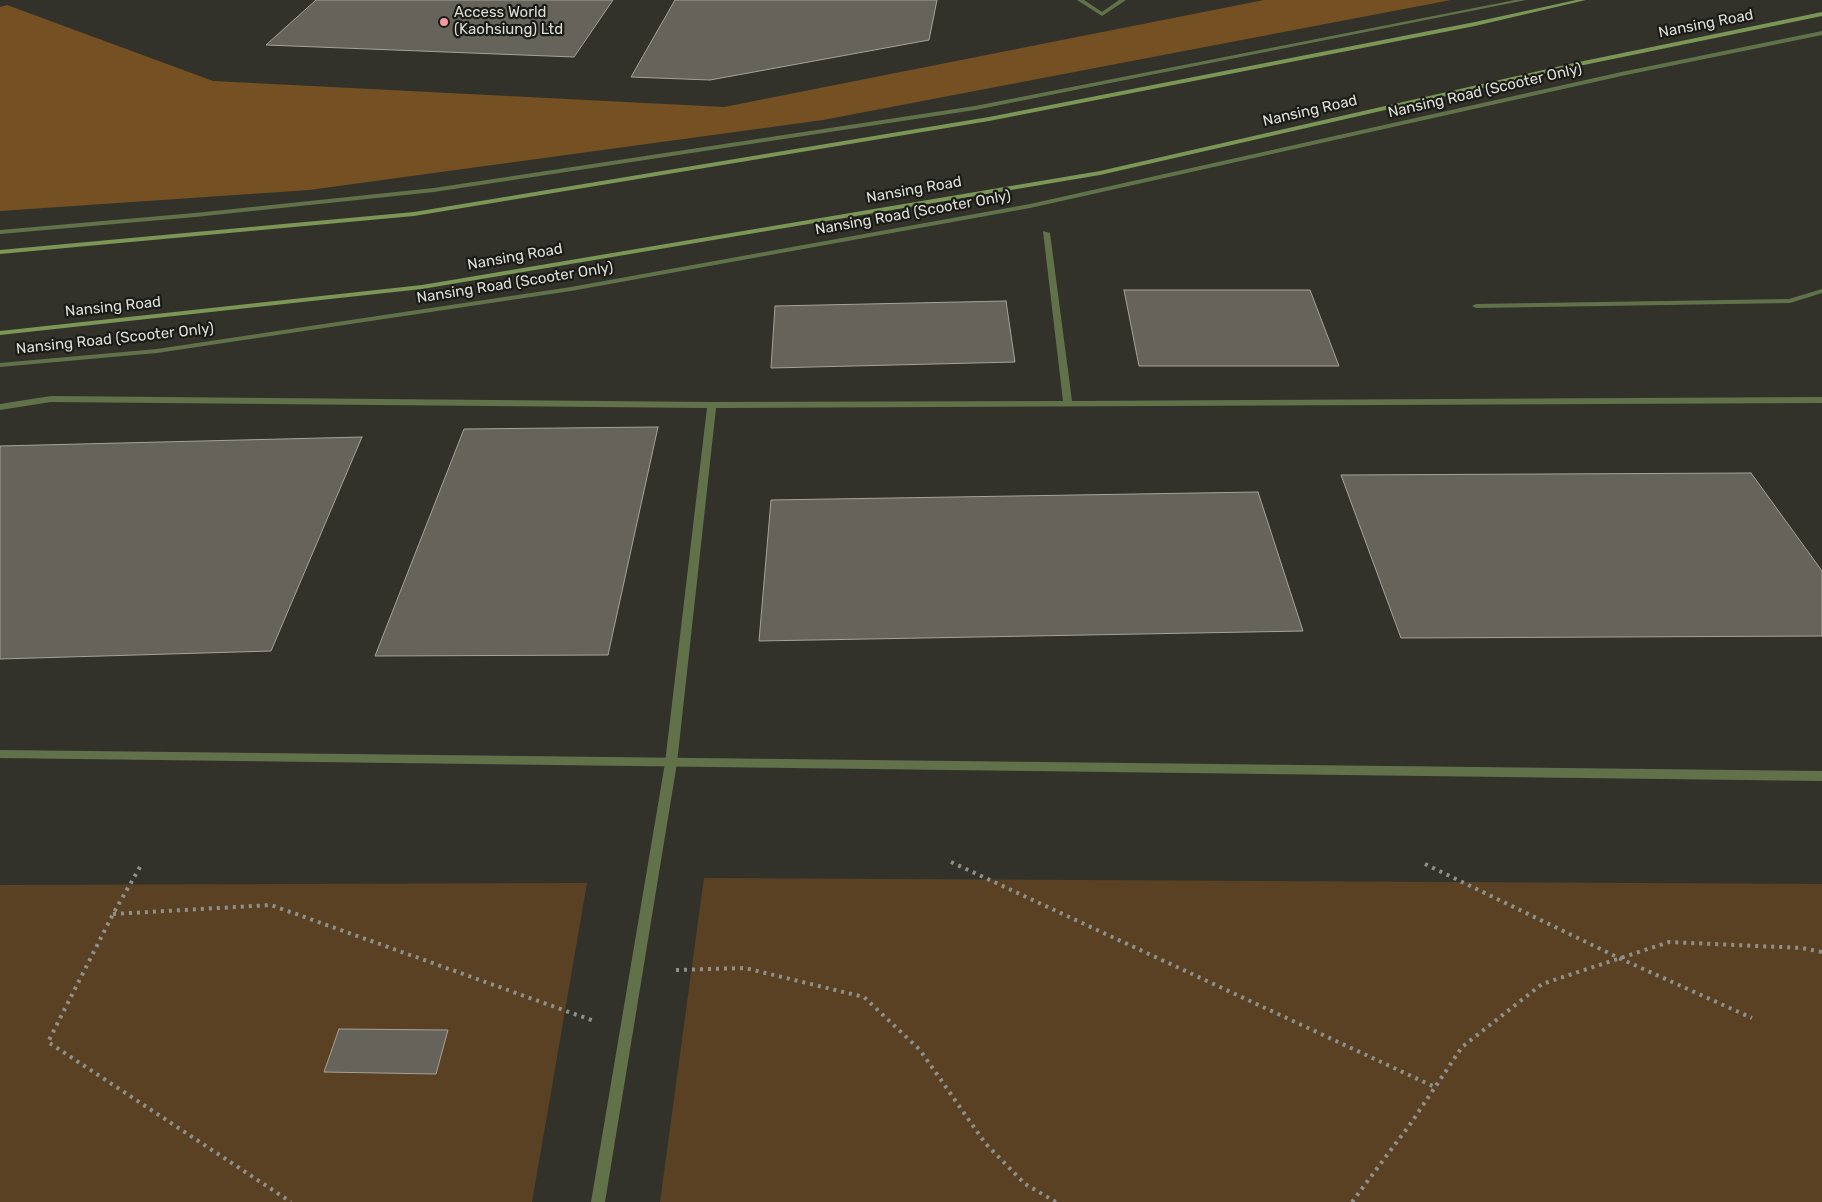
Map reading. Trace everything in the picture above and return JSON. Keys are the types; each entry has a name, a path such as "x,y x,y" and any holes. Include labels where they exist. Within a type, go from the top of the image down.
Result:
{"street":[{"path":"1080,0 1102,14 1123,0"},
{"path":"0,232 195,215 434,190 975,108 1523,0"},
{"path":"0,252 414,214 990,119 1474,24 1583,0"},
{"name":"Nansing Road","path":"0,334 422,287 1100,173 1574,65 1822,14"},
{"name":"Nansing Road (Scooter Only)","path":"0,365 157,351 571,289 1030,206 1822,32"},
{"path":"1046,233 1068,403"},
{"path":"1476,306 1790,301 1822,291"},
{"path":"0,407 51,398 712,405 1822,400"},
{"path":"598,1202 671,763 712,405"},
{"path":"0,754 1822,776"}],"path":[{"path":"951,862 1435,1087"},
{"path":"1425,864 1619,958 1752,1018"},
{"path":"140,867 113,914 48,1042 290,1202"},
{"path":"113,914 271,905 594,1020"},
{"path":"1352,1202 1462,1047 1542,984 1669,942 1802,948 1822,952"},
{"path":"676,970 745,968 864,997 920,1050 985,1143 1026,1184 1056,1202"}],"shaded area":[{"path":"1264,0 1451,0 823,120 309,190 0,211 0,7 7,5 213,81 724,107"},
{"path":"704,878 1822,884 1822,1202 660,1202"},
{"path":"587,883 532,1202 0,1202 0,885"}],"building":[{"name":"Access World (Kaohsiung) Ltd","path":"316,0 613,0 574,57 266,45"},
{"path":"675,0 937,0 929,40 710,80 631,77"},
{"path":"1124,290 1310,290 1339,366 1139,366"},
{"path":"1006,301 1015,362 771,368 775,306"},
{"path":"658,427 608,655 375,656 464,429"},
{"path":"362,437 271,651 0,659 0,446"},
{"path":"1751,473 1822,571 1822,636 1401,638 1341,475"},
{"path":"1258,492 1303,631 759,641 771,500"},
{"path":"339,1029 448,1030 436,1074 324,1072"}],"place":[{"name":"Access World (Kaohsiung) Ltd","path":"444,22"}]}
